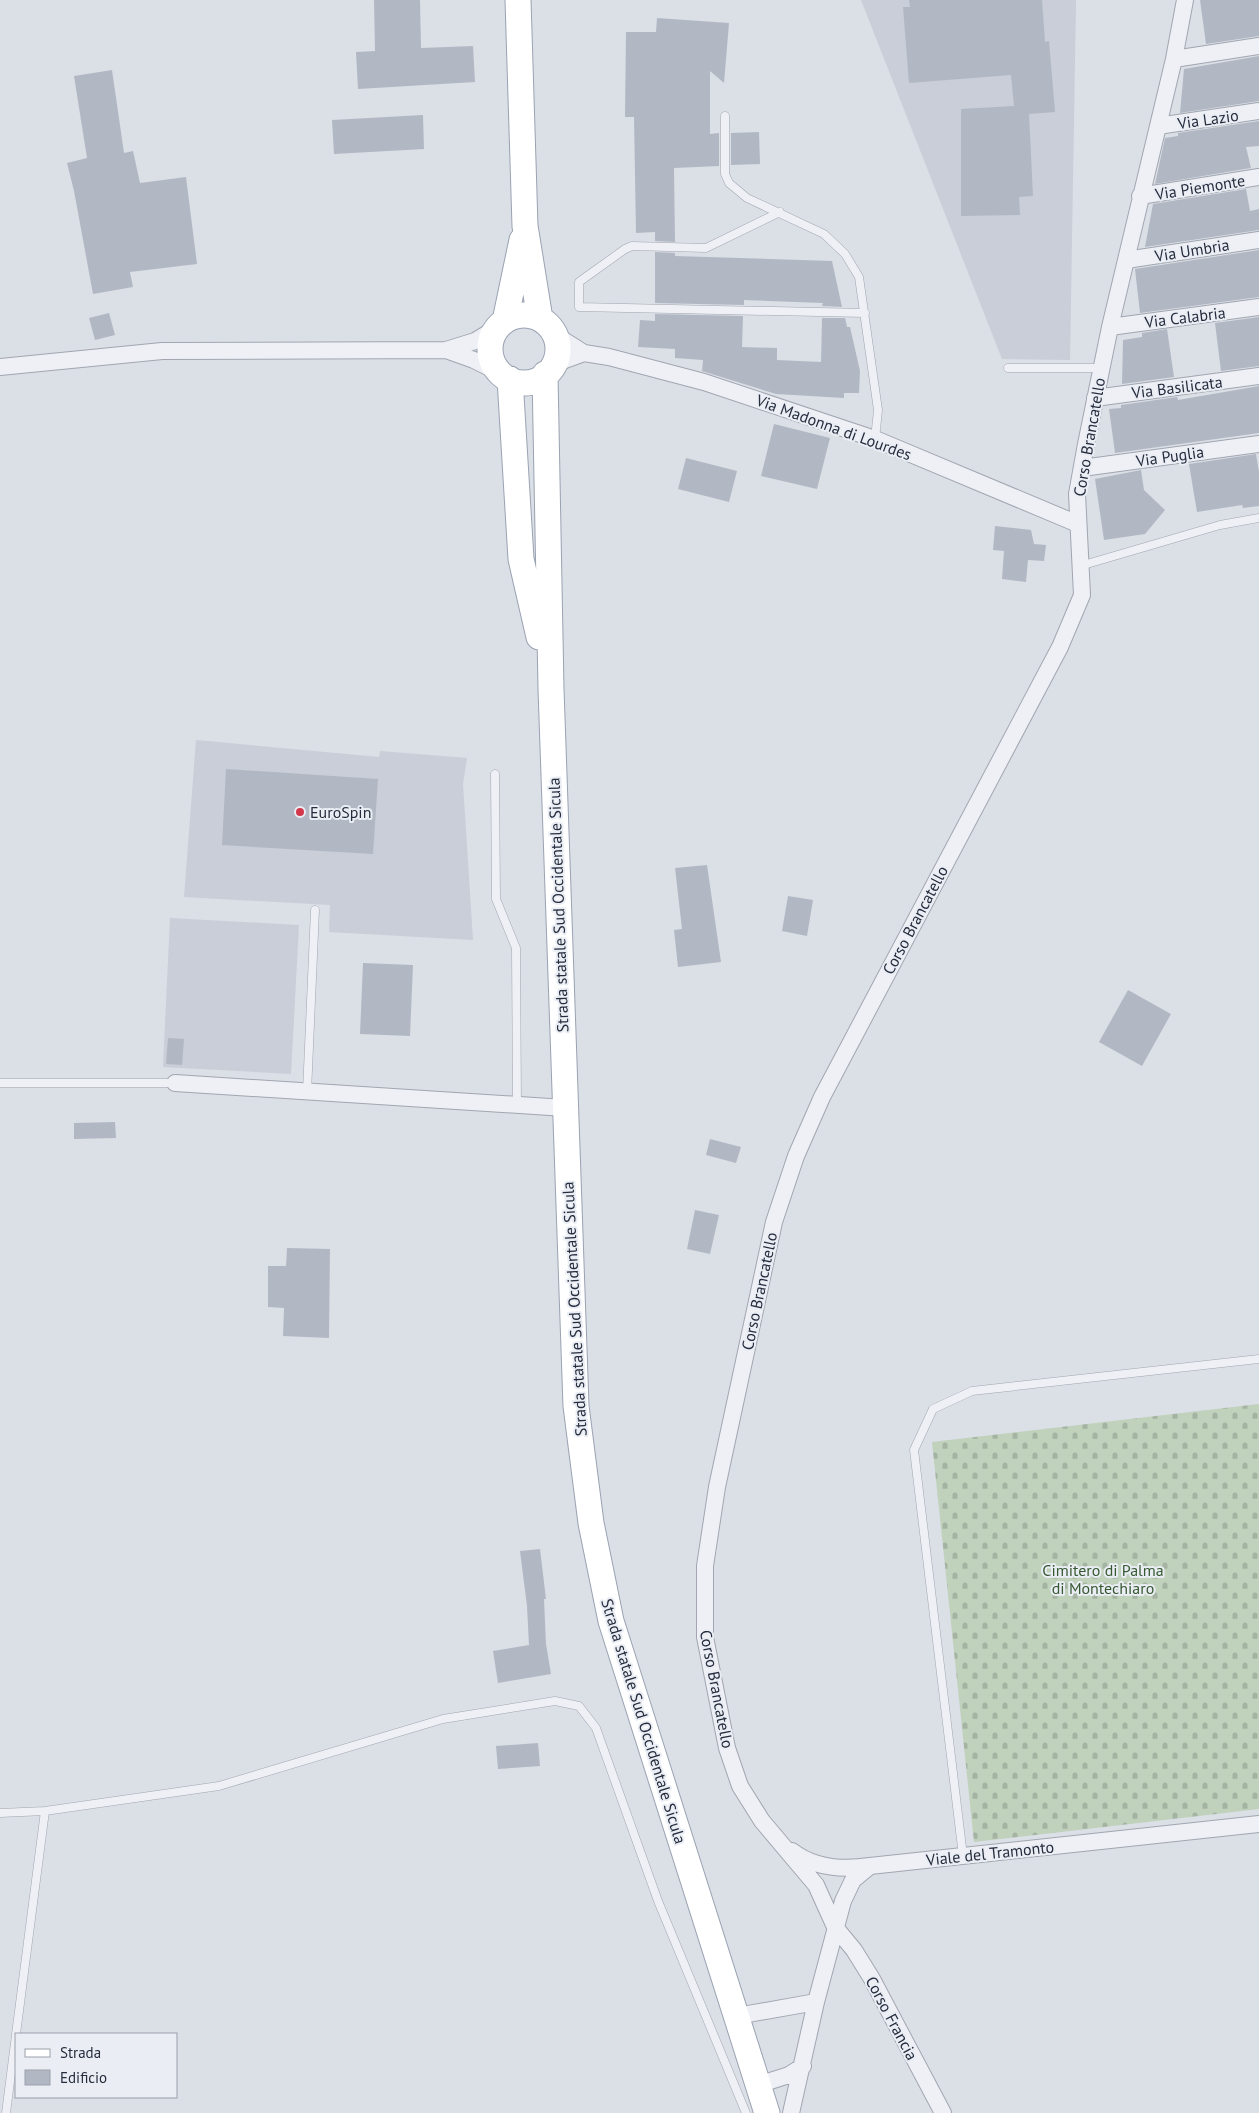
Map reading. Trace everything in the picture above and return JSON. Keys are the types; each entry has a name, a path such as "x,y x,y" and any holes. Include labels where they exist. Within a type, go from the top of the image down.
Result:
{"main road":[{"name":"Strada statale Sud Occidentale Sicula","path":"518,0 524,226 547,327 558,350 550,369 551,690 576,1406 591,1522 611,1620 698,1901 767,2113"},
{"name":"Strada statale Sud Occidentale Sicula","path":"524,226 501,324 492,337 491,354 495,367 507,377 522,559 551,690"},
{"path":"501,324 524,315 547,327"},
{"path":"507,377 525,382 539,379 550,369"}],"street":[{"name":"Corso Brancatello","path":"775,1838 750,1804 733,1767 704,1637 705,1566 717,1487 774,1222 796,1156 822,1097 1060,647 1082,595 1077,494 1101,368 1140,196 1174,59 1185,0"},
{"path":"1174,59 1259,46"},
{"name":"Via Lazio","path":"1158,126 1259,111"},
{"name":"Via Piemonte","path":"1140,196 1259,177"},
{"name":"Via Umbria","path":"1126,260 1259,240"},
{"name":"Via Calabria","path":"1110,327 1259,307"},
{"path":"0,367 162,351 446,350 476,341 501,324"},
{"name":"Via Madonna di Lourdes","path":"547,327 584,353 609,357 704,382 875,439 1078,524"},
{"path":"446,350 474,360 507,377"},
{"name":"Via Madonna di Lourdes","path":"550,369 584,353"},
{"name":"Via Basilicata","path":"1095,398 1259,376"},
{"name":"Via Puglia","path":"1082,468 1259,444"},
{"path":"175,1083 565,1108"},
{"name":"Viale del Tramonto","path":"775,1838 796,1854 824,1866 840,1868 1259,1824"},
{"name":"Corso Francia","path":"775,1838 816,1885 836,1927 854,1950 872,1979 943,2113"},
{"path":"792,2113 816,2002 847,1889 861,1872 870,1866"},
{"path":"737,2016 816,2002"},
{"path":"758,2085 789,2075 803,2066"}],"lane":[{"path":"725,116 725,174 730,183 747,198 824,234 845,254 860,277 878,410 875,439"},
{"path":"780,212 706,248 632,246 625,249 579,282 579,308 865,313"},
{"path":"1008,368 1101,368"},
{"path":"1080,566 1220,525 1259,518"},
{"path":"495,774 496,899 516,948 518,1105"},
{"path":"307,1092 315,910"},
{"path":"0,1083 175,1083"},
{"path":"963,1856 914,1450 933,1409 972,1391 1259,1358"},
{"path":"0,1812 45,1811 219,1786 443,1719 555,1701 579,1706 596,1728 658,1901 746,2113"},
{"path":"16,2033 45,1811"},
{"path":"6,2113 15,2043"}],"shaded area":[{"path":"861,0 1076,0 1070,360 1002,359"},
{"path":"196,740 379,757 380,751 467,758 463,784 473,940 329,932 330,905 184,897"},
{"path":"170,918 299,925 291,1074 163,1067"}],"green space":[{"name":"Cimitero di Palma di Montechiaro","path":"1259,1404 1259,1809 974,1842 932,1442"}],"building":[{"path":"374,0 420,0 421,48 473,46 475,82 358,89 356,52 375,51"},
{"path":"909,0 1042,0 1045,42 1049,41 1055,112 1029,114 1033,196 1019,197 1020,215 961,216 961,109 1014,106 1011,75 909,83 903,7 910,7"},
{"path":"1200,0 1259,0 1259,36 1206,44"},
{"path":"657,18 729,23 724,83 710,71 710,134 719,133 719,166 674,168 675,242 655,241 655,232 636,233 634,117 625,117 626,32 656,32"},
{"path":"1259,56 1259,101 1180,113 1184,69"},
{"path":"112,70 124,153 133,151 140,183 186,177 197,264 130,272 133,287 93,294 67,163 87,158 74,76"},
{"path":"423,115 424,149 334,154 332,120"},
{"path":"1259,121 1259,146 1246,147 1251,168 1155,184 1165,138 1178,136 1178,133"},
{"path":"759,132 760,164 731,165 731,133"},
{"path":"1246,189 1250,211 1259,209 1259,230 1145,247 1153,204"},
{"path":"1259,250 1259,297 1140,313 1135,269"},
{"path":"655,252 675,253 675,256 832,261 842,307 822,306 823,303 744,300 744,305 655,303"},
{"path":"109,313 115,335 95,340 89,318"},
{"path":"655,314 743,316 742,347 777,348 777,360 821,362 822,318 845,318 847,327 850,327 860,371 859,393 844,393 844,398 776,394 702,371 703,360 675,358 675,349 638,347 640,320 655,321"},
{"path":"1259,317 1259,366 1221,371 1215,323"},
{"path":"1167,329 1174,377 1122,384 1123,340 1142,337 1142,333"},
{"path":"1259,386 1259,433 1115,453 1109,409 1121,408 1121,405 1177,397 1178,400"},
{"path":"774,424 830,438 817,489 761,476"},
{"path":"1256,454 1259,472 1259,506 1243,508 1242,505 1197,512 1189,464"},
{"path":"686,458 737,471 729,502 678,489"},
{"path":"1141,470 1144,490 1165,510 1145,534 1104,540 1095,479"},
{"path":"995,526 1031,530 1034,544 1046,545 1044,561 1028,560 1026,582 1002,579 1004,551 993,550"},
{"name":"EuroSpin","path":"226,769 378,779 373,854 222,845"},
{"path":"707,865 721,962 678,967 674,930 682,929 675,868"},
{"path":"788,896 813,900 807,936 782,931"},
{"path":"363,963 413,965 410,1036 360,1034"},
{"path":"1128,990 1171,1014 1142,1066 1099,1042"},
{"path":"168,1038 184,1039 182,1065 166,1064"},
{"path":"115,1122 116,1138 74,1139 74,1123"},
{"path":"710,1139 741,1147 736,1163 706,1155"},
{"path":"695,1210 719,1215 710,1254 687,1249"},
{"path":"287,1248 330,1249 329,1338 283,1336 284,1308 268,1307 268,1266 286,1266"},
{"path":"540,1549 546,1599 544,1599 546,1644 551,1674 498,1683 493,1651 529,1645 527,1606 520,1551"},
{"path":"538,1743 540,1766 498,1769 496,1746"}],"place":[{"name":"EuroSpin","path":"300,812"}]}
